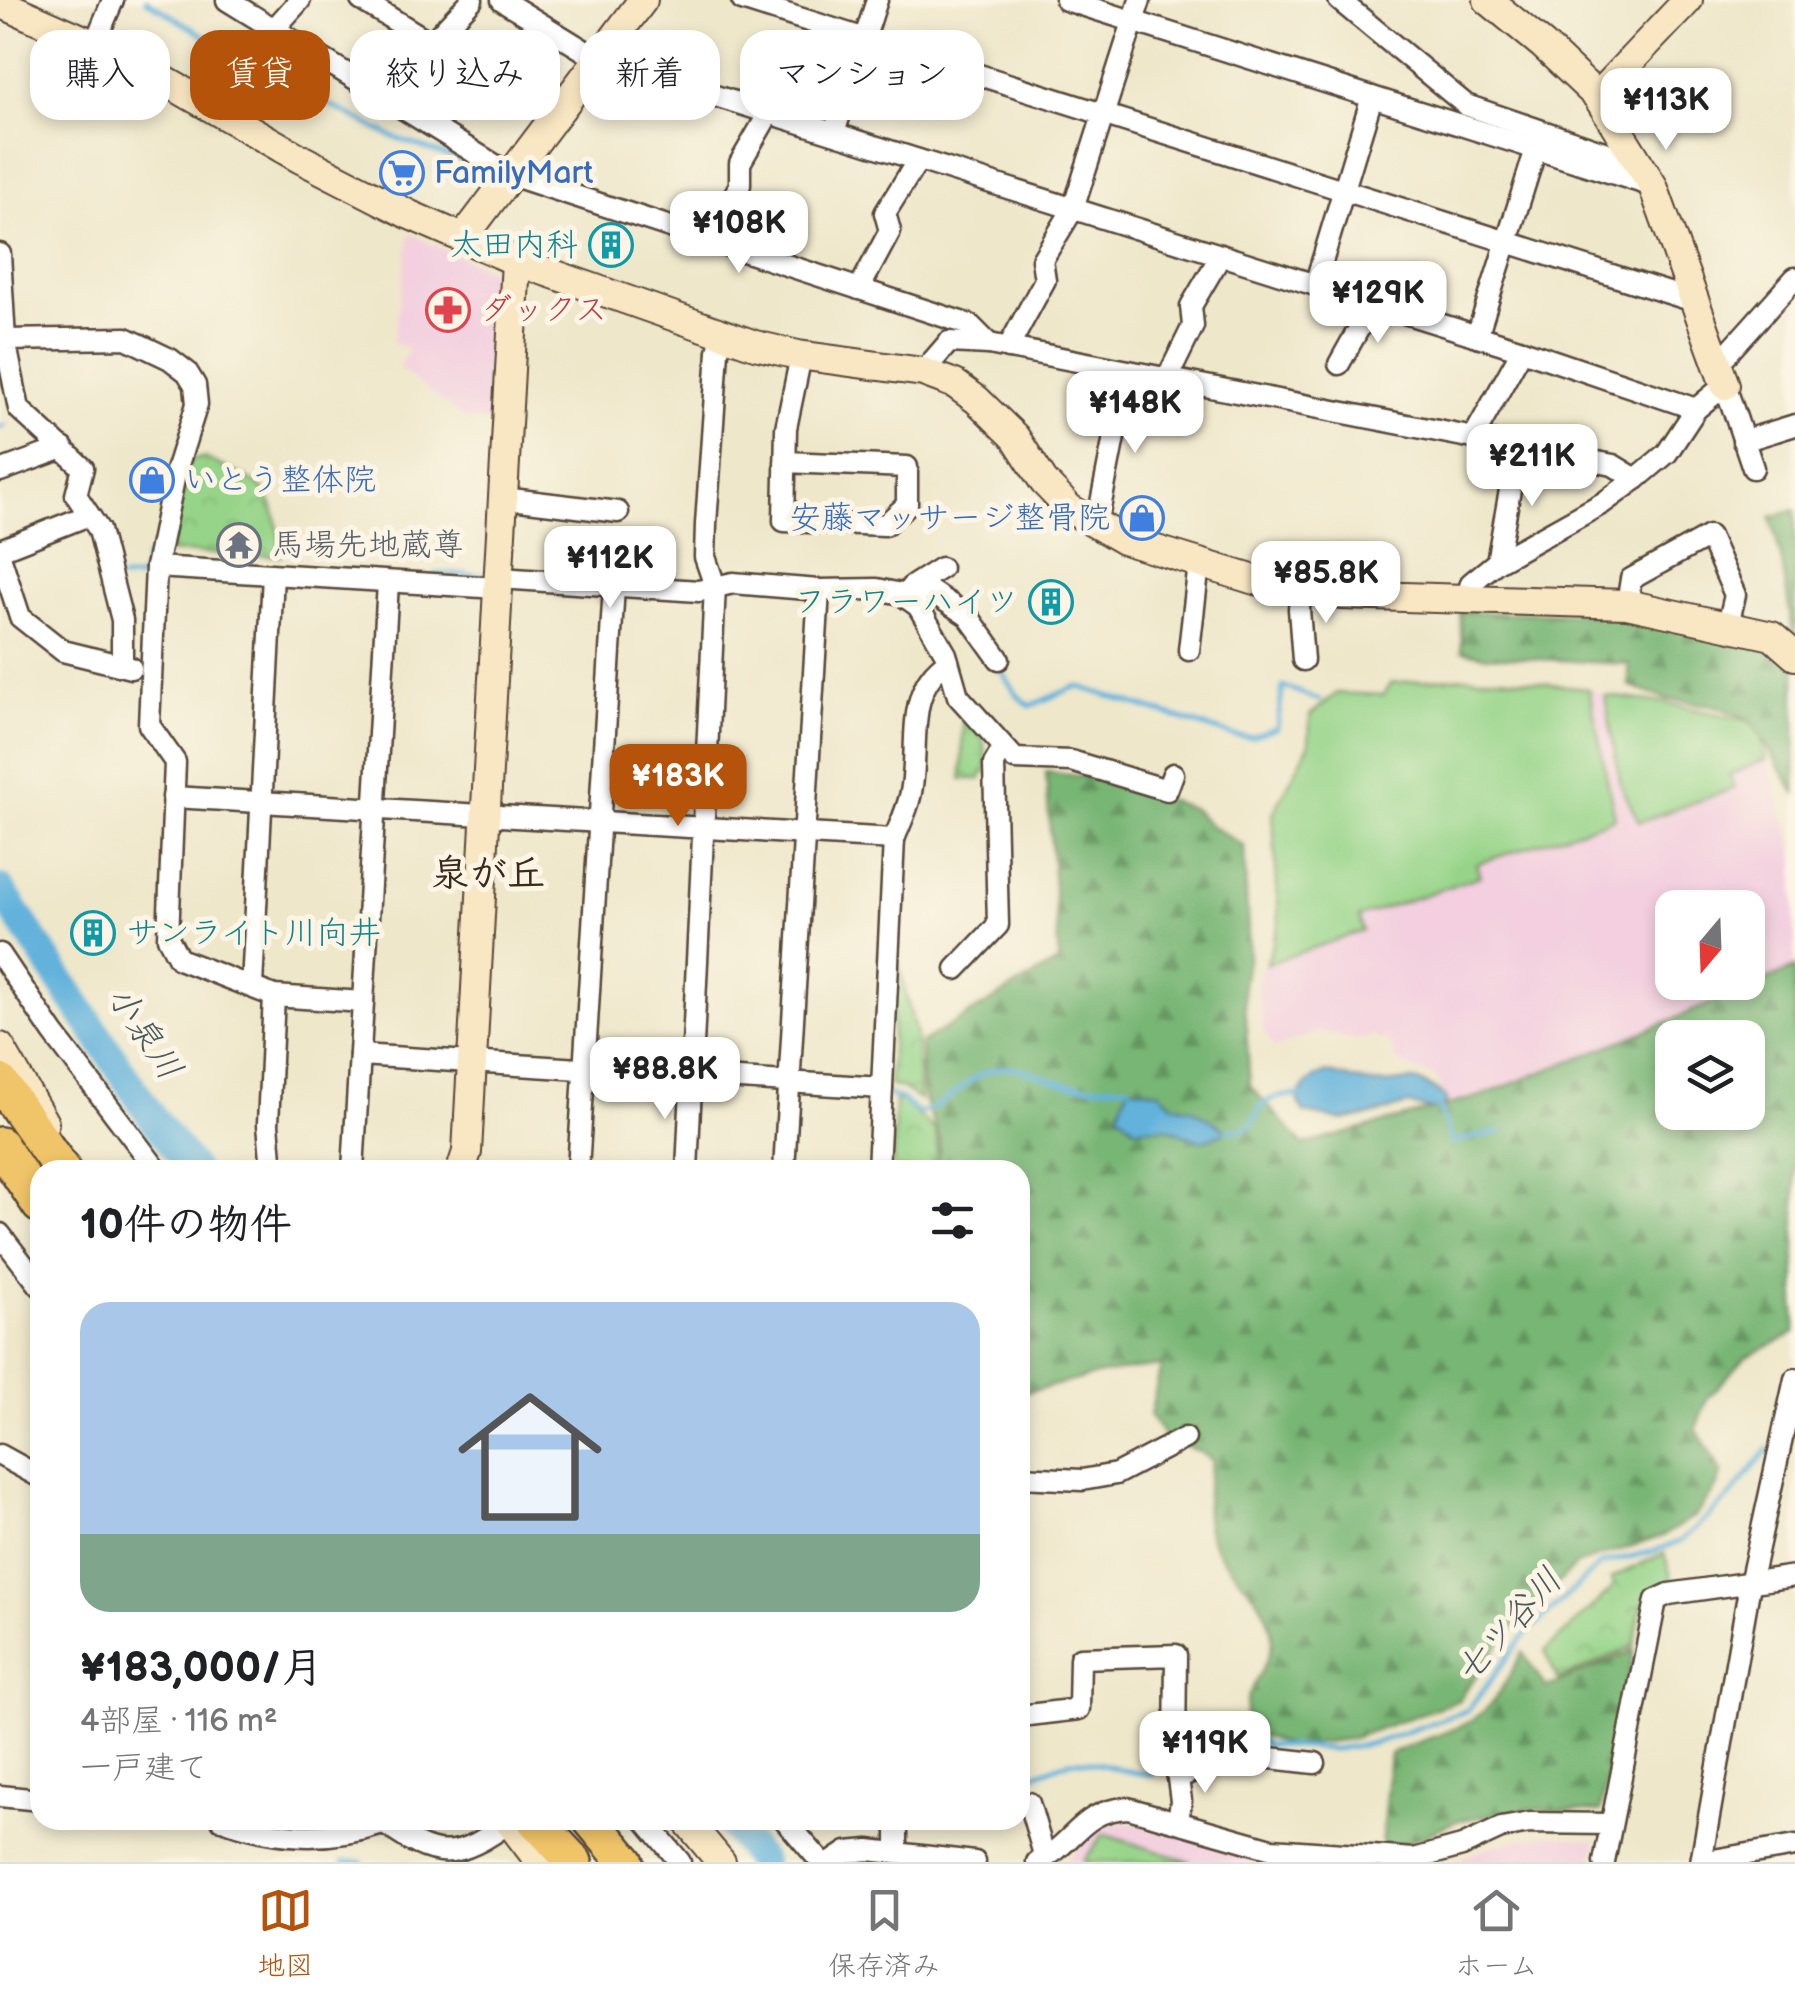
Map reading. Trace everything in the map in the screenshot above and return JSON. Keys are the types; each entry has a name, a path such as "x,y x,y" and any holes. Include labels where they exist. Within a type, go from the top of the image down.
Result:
{"highway":[{"path":"9,1090 58,1160"},
{"path":"9,1090 80,1160"},
{"path":"0,1125 30,1168"},
{"path":"0,1146 30,1190"},
{"path":"530,1830 574,1862"},
{"path":"570,1830 597,1862"},
{"path":"600,1830 629,1862"},
{"path":"624,1830 630,1837 629,1862"}],"street":[{"path":"100,30 113,0"},
{"path":"226,0 350,76"},
{"path":"274,29 300,0"},
{"path":"361,0 409,30"},
{"path":"443,30 472,0"},
{"path":"502,0 580,48"},
{"path":"620,30 643,0"},
{"path":"742,0 836,30"},
{"path":"867,30 877,0"},
{"path":"1066,0 1536,150 1646,175"},
{"path":"998,346 1045,280 1042,260 1074,209 1140,0"},
{"path":"1488,0 1597,96 1646,175 1698,302 1753,468"},
{"path":"1597,96 1688,0"},
{"path":"0,4 60,30"},
{"path":"1352,5 1466,105 1646,175"},
{"path":"984,77 1698,302"},
{"path":"560,109 580,83"},
{"path":"1315,285 1372,97"},
{"path":"236,120 410,216 516,261 723,334 801,356 923,372 955,384 1015,437 1044,482 1070,510 1124,540 1302,590 1407,598 1627,604 1772,636 1795,656"},
{"path":"422,120 511,175 970,325 998,346"},
{"path":"463,238 552,120"},
{"path":"709,240 740,185 740,163 765,120"},
{"path":"792,120 1696,408"},
{"path":"834,133 838,120"},
{"path":"1477,336 1536,150"},
{"path":"858,289 890,231 885,214 918,160"},
{"path":"0,254 9,412 63,448 84,468 76,495 98,530 122,620 122,664"},
{"path":"1168,379 1193,326 1191,306 1222,255"},
{"path":"466,1160 516,261"},
{"path":"1466,597 1471,583 1496,562 1603,503 1667,452 1795,278"},
{"path":"1339,364 1374,303"},
{"path":"688,1160 712,578 705,556 706,524 718,350 723,334"},
{"path":"3,340 126,338 170,358 187,372 197,404 175,474 156,567 149,725 176,762 168,938 179,959 274,996 363,1002"},
{"path":"923,372 950,342 998,346 1613,465 1636,479"},
{"path":"1473,438 1522,350"},
{"path":"785,462 907,467 907,505 885,525 784,521 785,462 786,428 801,356"},
{"path":"1093,524 1100,508 1127,371"},
{"path":"1744,440 1795,425"},
{"path":"1496,562 1518,446"},
{"path":"0,471 63,448"},
{"path":"503,498 618,512"},
{"path":"89,515 0,553 20,617 63,651 122,664 151,677"},
{"path":"1627,604 1630,578 1710,536 1734,595 1728,626"},
{"path":"1189,650 1199,564"},
{"path":"156,567 388,583 699,591 712,578"},
{"path":"909,588 940,568"},
{"path":"252,986 273,575"},
{"path":"712,578 733,584 819,590 909,588 968,616 998,659"},
{"path":"354,1160 388,583"},
{"path":"579,1160 614,586"},
{"path":"909,588 948,661 958,696 1015,760 1071,761 1168,790 1173,774"},
{"path":"785,1160 819,590"},
{"path":"1302,590 1299,609 1303,660"},
{"path":"878,1160 894,839 912,790 918,700 932,672 948,661"},
{"path":"956,969 998,924 994,764 1003,748"},
{"path":"173,797 894,839"},
{"path":"0,954 53,1033 150,1160"},
{"path":"271,1160 268,1124 274,996"},
{"path":"0,1047 9,1090 47,1160"},
{"path":"360,1055 882,1088"},
{"path":"0,1234 30,1273"},
{"path":"1795,1379 1750,1584 1701,1862 1795,1846"},
{"path":"1030,1477 1082,1480 1116,1474 1185,1438"},
{"path":"0,1454 30,1471"},
{"path":"1604,1862 1656,1600 1669,1594 1795,1576"},
{"path":"1030,1715 1079,1709 1080,1658 1176,1655 1181,1802 1178,1822"},
{"path":"1177,1767 1242,1750 1261,1757 1316,1763"},
{"path":"0,1796 30,1799"},
{"path":"1030,1807 1041,1860 1097,1812 1112,1808 1128,1808 1272,1849 1414,1859 1462,1846 1501,1828 1610,1824"},
{"path":"260,1830 312,1837 360,1830"},
{"path":"395,1830 445,1859 503,1830"},
{"path":"522,1830 540,1862"},
{"path":"654,1830 680,1862"},
{"path":"694,1830 721,1862"},
{"path":"794,1830 820,1862"},
{"path":"897,1830 897,1852"},
{"path":"832,1862 846,1852 897,1852 975,1862"}],"shaded area":[{"name":"ダックス","path":"410,234 489,270 496,280 501,340 498,423 465,419 399,368 409,349 393,343"},
{"path":"1503,677 1589,689 1605,696 1667,703 1749,721 1759,729 1795,855 1795,968 1765,981 1765,890 1655,890 1655,1000 1719,1000 1671,1020 1655,1020 1655,1027 1481,1096 1446,1104 1436,1077 1398,1063 1387,1038 1353,1040 1320,1031 1274,1048 1263,1030 1257,982 1279,924 1273,814 1309,745 1310,715 1337,693 1384,695 1391,683"},
{"path":"1121,1822 1161,1828 1278,1862 1065,1862 1091,1834"},
{"path":"1546,1835 1593,1840 1596,1844 1592,1862 1451,1862 1496,1844"}],"green space":[{"path":"205,458 264,491 275,514 282,556 170,552 189,460"},
{"path":"1795,510 1795,647 1771,517"},
{"path":"1460,612 1623,614 1795,652 1795,793 1751,720 1712,705 1666,699 1629,686 1629,664 1483,656 1462,651"},
{"path":"1503,677 1589,689 1615,818 1476,864 1480,876 1359,917 1363,931 1266,964 1279,924 1273,814 1309,745 1310,715 1337,693 1384,695 1391,683"},
{"path":"1605,696 1667,703 1749,721 1759,729 1767,759 1729,775 1735,788 1639,822 1621,786"},
{"path":"963,711 985,746 986,773 982,773 981,779 962,779"},
{"path":"1046,772 1102,779 1192,808 1210,825 1244,846 1249,956 1243,984 1250,1086 1304,1145 1481,1096 1655,1027 1655,1130 1765,1130 1765,1020 1671,1020 1719,1000 1765,1000 1765,981 1795,968 1795,1333 1745,1358 1707,1399 1696,1429 1722,1472 1716,1488 1696,1515 1663,1536 1578,1563 1506,1635 1459,1700 1350,1739 1291,1746 1258,1735 1245,1718 1248,1697 1270,1652 1269,1621 1263,1607 1211,1539 1206,1510 1212,1461 1201,1452 1165,1438 1150,1415 1161,1366 1105,1373 1030,1392 1030,1160 936,1160 938,1135 922,1080 921,1043 1059,961"},
{"path":"896,955 916,1035 920,1100 889,1085"},
{"path":"895,1101 901,1101 936,1131 937,1157 893,1160"},
{"path":"1664,1553 1673,1582 1652,1594 1642,1606 1634,1646 1558,1680 1545,1651 1611,1590 1611,1578"},
{"path":"1634,1650 1600,1812 1526,1809 1456,1821 1414,1840 1381,1847 1390,1754 1455,1729 1479,1715 1499,1694 1523,1652 1546,1688"},
{"path":"1103,1834 1191,1862 1083,1862"}],"water":[{"path":"1325,1073 1372,1083 1417,1081 1447,1099 1444,1107 1433,1110 1408,1105 1341,1120 1304,1113 1298,1102 1303,1087"},
{"path":"1129,1086 1160,1092 1173,1104 1193,1109 1227,1130 1196,1140 1167,1128 1135,1128 1118,1113"}],"waterway":[{"path":"146,0 260,70 393,137 481,168"},
{"path":"0,428 4,426"},
{"path":"121,579 138,578 145,572 146,558"},
{"path":"436,574 488,575"},
{"path":"996,663 1018,696 1030,706 1077,686 1235,736 1251,737 1277,728 1283,686 1319,700"},
{"name":"小泉川","path":"0,889 153,1119 185,1160"},
{"path":"889,1095 918,1113 941,1104 987,1072 1008,1067 1074,1085 1129,1086"},
{"path":"1227,1130 1250,1126 1264,1104 1272,1099 1299,1096"},
{"path":"1440,1109 1452,1142 1500,1132"},
{"name":"七ツ谷川","path":"1195,1757 1247,1731 1266,1745 1335,1749 1375,1743 1468,1710 1523,1637 1601,1564 1681,1541 1729,1498 1768,1449"},
{"name":"七ツ谷川","path":"1030,1775 1074,1761 1154,1774"},
{"name":"小泉川","path":"736,1830 761,1862"},
{"path":"344,1862 362,1862"}],"place":[{"name":"FamilyMart","path":"402,173"},
{"name":"太田内科","path":"611,245"},
{"name":"ダックス","path":"448,310"},
{"name":"いとう整体院","path":"152,480"},
{"name":"安藤マッサージ整骨院","path":"1142,518"},
{"name":"馬場先地蔵尊","path":"239,545"},
{"name":"フラワーハイツ","path":"1051,602"},
{"name":"サンライト川向井","path":"93,933"}],"district":[{"name":"泉が丘","path":"488,874"}]}
